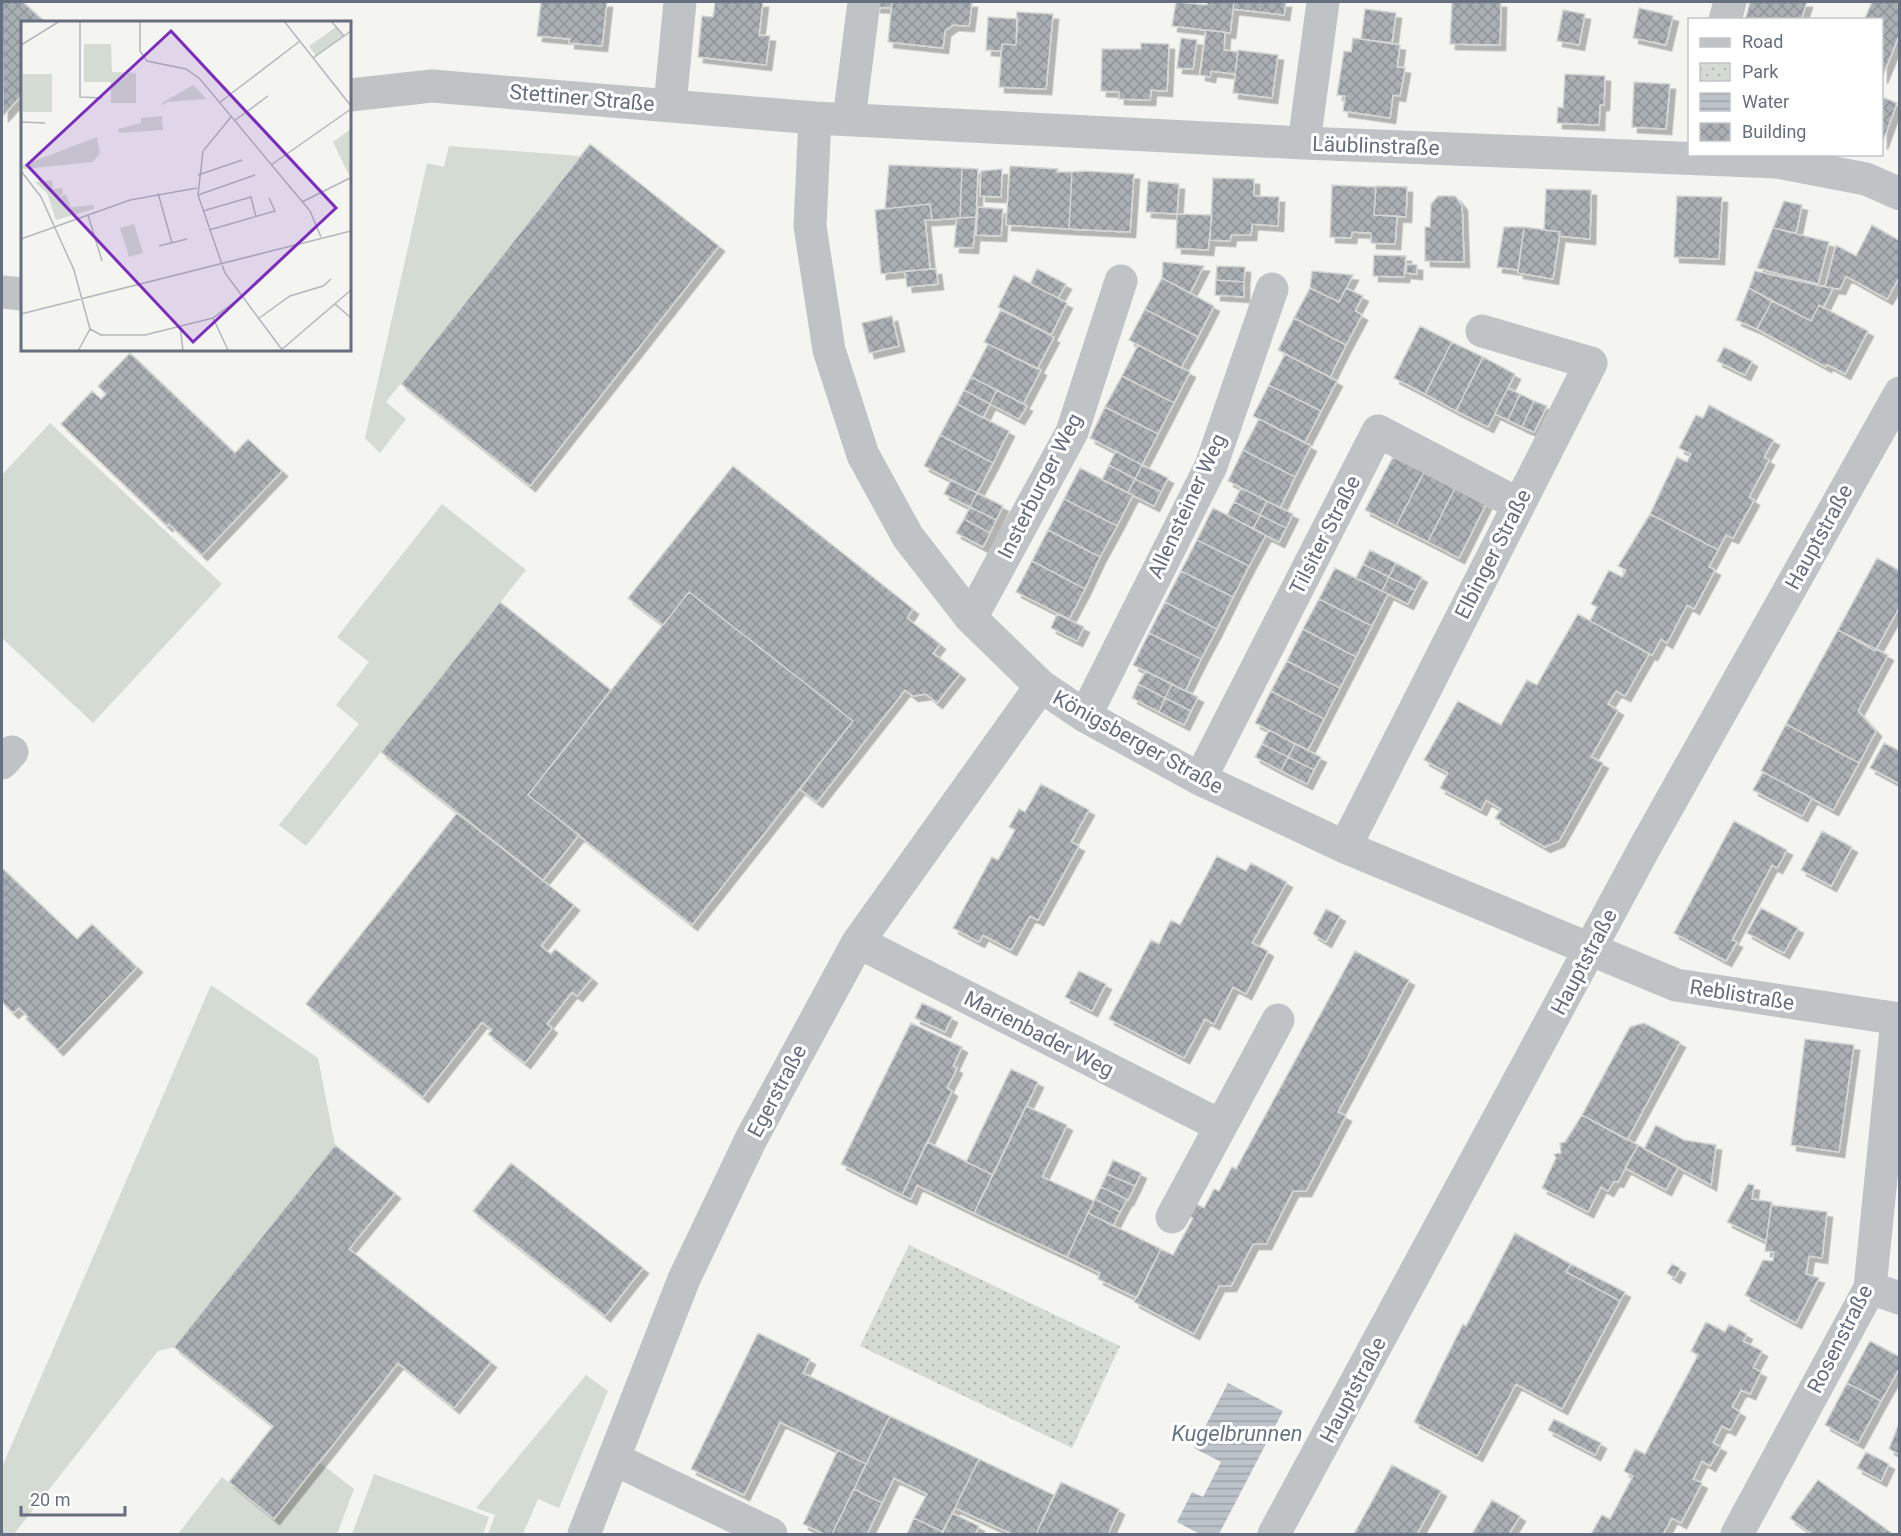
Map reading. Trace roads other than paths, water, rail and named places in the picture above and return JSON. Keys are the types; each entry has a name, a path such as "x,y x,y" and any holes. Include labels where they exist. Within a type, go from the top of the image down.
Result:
{"street":[{"path":"670,105 680,2"},
{"path":"849,119 864,2"},
{"path":"1304,143 1323,2"},
{"path":"1726,18 1730,2"},
{"name":"Stettiner Straße","path":"351,95 432,86 815,118"},
{"name":"Läublinstraße","path":"815,118 1304,143 1686,147"},
{"name":"Königsberger Straße","path":"815,118 810,226 829,350 863,455 908,537 971,618 1041,686 1085,717 1200,779 1345,847 1590,951"},
{"name":"Läublinstraße","path":"1741,156 1866,179 1899,194"},
{"name":"Insterburger Weg","path":"971,618 1072,432 1121,281"},
{"name":"Allensteiner Weg","path":"1085,717 1211,466 1272,289"},
{"path":"2,292 21,294"},
{"name":"Elbinger Straße","path":"1345,847 1591,363 1482,331"},
{"name":"Hauptstraße","path":"1274,1534 1645,847 1899,393"},
{"name":"Tilsiter Straße","path":"1200,779 1378,430 1518,504"},
{"name":"Egerstraße","path":"584,1534 696,1256 751,1139 858,942 1041,686"},
{"name":"Marienbader Weg","path":"858,942 1221,1126"},
{"name":"Reblistraße","path":"1590,951 1676,986 1898,1019"},
{"name":"Rosenstraße","path":"1745,1531 1885,1293 1898,1019"},
{"path":"1172,1217 1278,1020"},
{"path":"614,1459 771,1534"}],"water":[{"name":"Kugelbrunnen","path":"1228,1383 1283,1411 1219,1534 1200,1534 1177,1522 1192,1492 1203,1497 1221,1462 1194,1448"}]}
